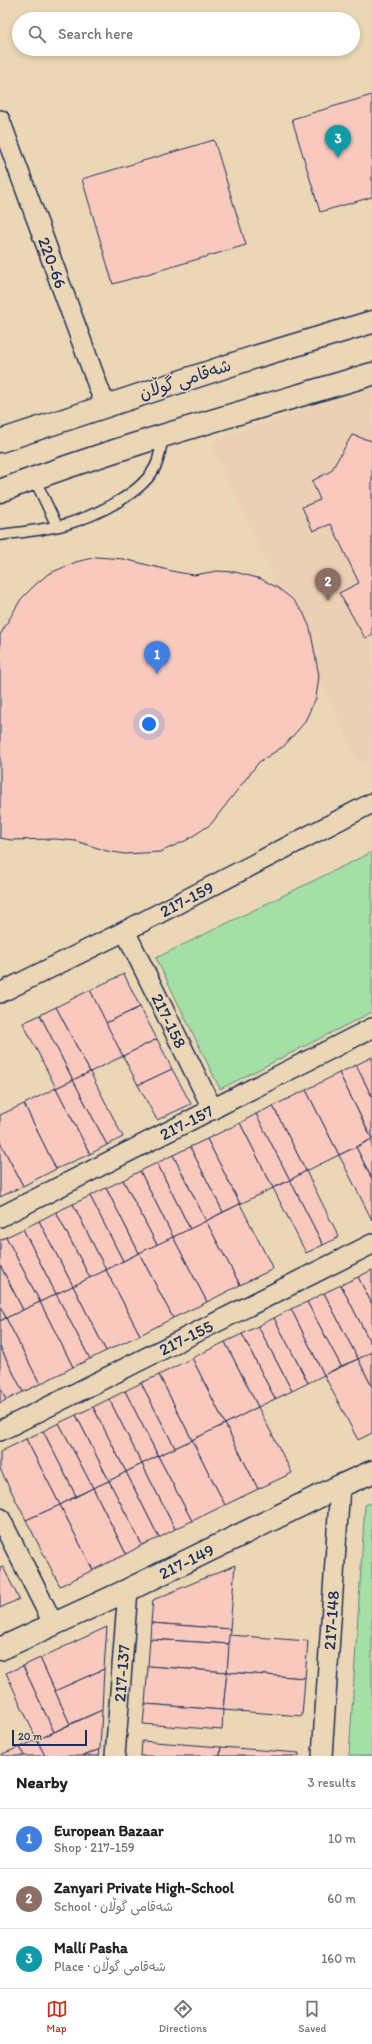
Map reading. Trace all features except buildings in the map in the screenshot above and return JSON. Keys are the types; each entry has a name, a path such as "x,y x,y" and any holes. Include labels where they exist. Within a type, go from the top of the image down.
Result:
{"main road":[{"name":"شەقامی گوڵان","path":"0,441 105,405 255,357 372,322"},
{"path":"0,491 34,478 163,436 372,374"},
{"name":"217-149","path":"0,1649 53,1623 128,1590 340,1486 372,1472"}],"street":[{"name":"220-66","path":"0,120 105,405"},
{"name":"217-159","path":"0,993 125,931 372,803"},
{"name":"217-158","path":"125,931 214,1110"},
{"name":"217-157","path":"0,1217 214,1110 372,1028"},
{"name":"217-155","path":"0,1431 372,1244"},
{"name":"217-148","path":"322,1756 340,1486"},
{"path":"0,1518 53,1623"},
{"name":"217-137","path":"115,1756 128,1590"}],"lane":[{"path":"0,535 57,526 92,514 133,492 150,474 156,464 163,436"},
{"path":"34,478 57,526"}],"shaded area":[{"path":"372,387 372,758 360,765 211,443 237,432"}],"green space":[{"path":"372,852 372,1012 220,1089 156,958"},
{"path":"372,1503 372,1756 349,1756 365,1505"}],"place":[{"name":"Mallí Pasha","path":"338,158"},
{"name":"Zanyari Private High-School","path":"328,601"},
{"name":"European Bazaar","path":"157,674"}]}
